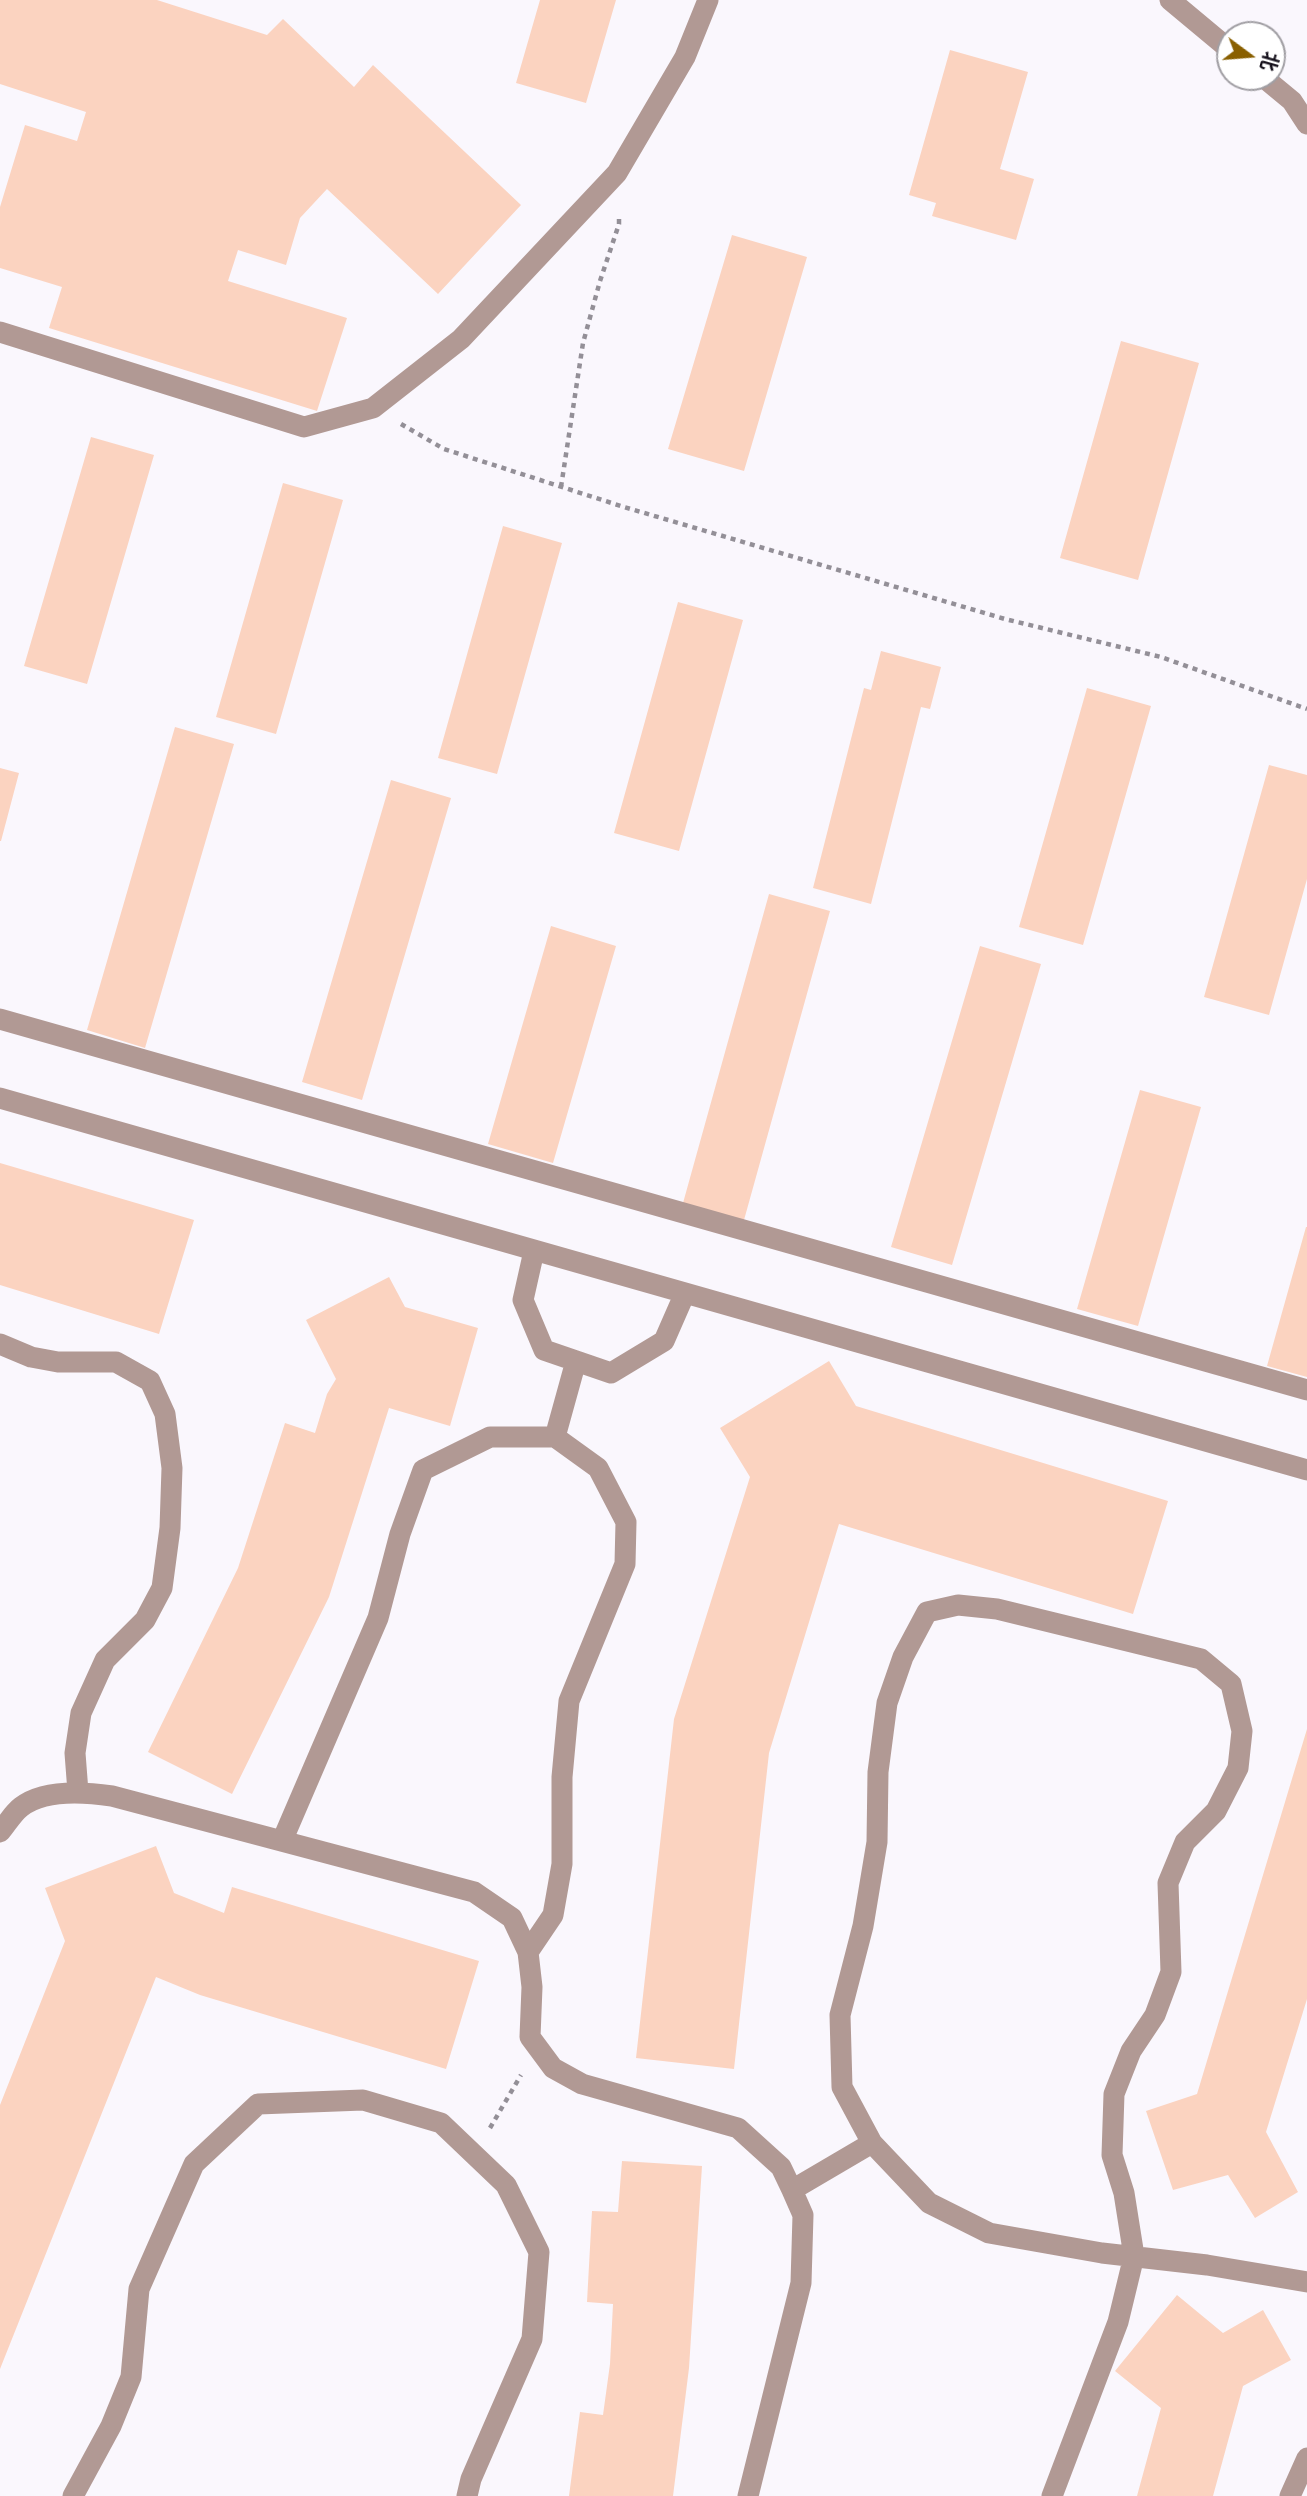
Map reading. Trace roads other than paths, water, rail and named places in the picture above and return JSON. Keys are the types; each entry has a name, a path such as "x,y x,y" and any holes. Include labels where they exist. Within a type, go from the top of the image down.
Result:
{"lane":[{"path":"0,332 304,427 373,408 461,339 617,173 685,57 708,0"},
{"path":"1170,0 1216,38"},
{"path":"1279,91 1292,102 1307,124"},
{"path":"0,1019 1307,1390"},
{"path":"0,1098 1307,1471"},
{"path":"534,1251 523,1300 544,1350 611,1373 664,1342 685,1293"},
{"path":"0,1343 31,1357 58,1362 116,1362 150,1381 165,1414 172,1468 170,1528 162,1588 145,1620 105,1660 81,1713 75,1753 78,1791"},
{"path":"555,1437 576,1361"},
{"path":"282,1841 378,1618 400,1534 423,1469 490,1437 555,1437 598,1468 626,1522 625,1564 569,1700 562,1777 562,1864 553,1915 528,1952"},
{"path":"1052,2496 1118,2322 1134,2256 1124,2193 1112,2155 1114,2094 1132,2051 1155,2015 1171,1972 1168,1883 1185,1842 1216,1811 1238,1768 1242,1731 1231,1684 1201,1659 997,1609 958,1605 927,1612 903,1657 887,1703 878,1772 877,1842 863,1926 840,2015 842,2087 872,2143 929,2203 989,2233 1134,2256 1207,2265 1307,2282"},
{"path":"0,1832 21,1807 48,1796 78,1791 111,1796 474,1892 512,1918 528,1952 532,1987 530,2037 553,2068 582,2084 738,2127 781,2167 803,2215 801,2283 748,2496"},
{"path":"73,2496 111,2426 131,2377 139,2289 194,2164 258,2104 363,2100 441,2123 506,2185 538,2252 532,2339 471,2479 467,2496"},
{"path":"792,2190 872,2143"},
{"path":"1290,2496 1307,2458"}]}
